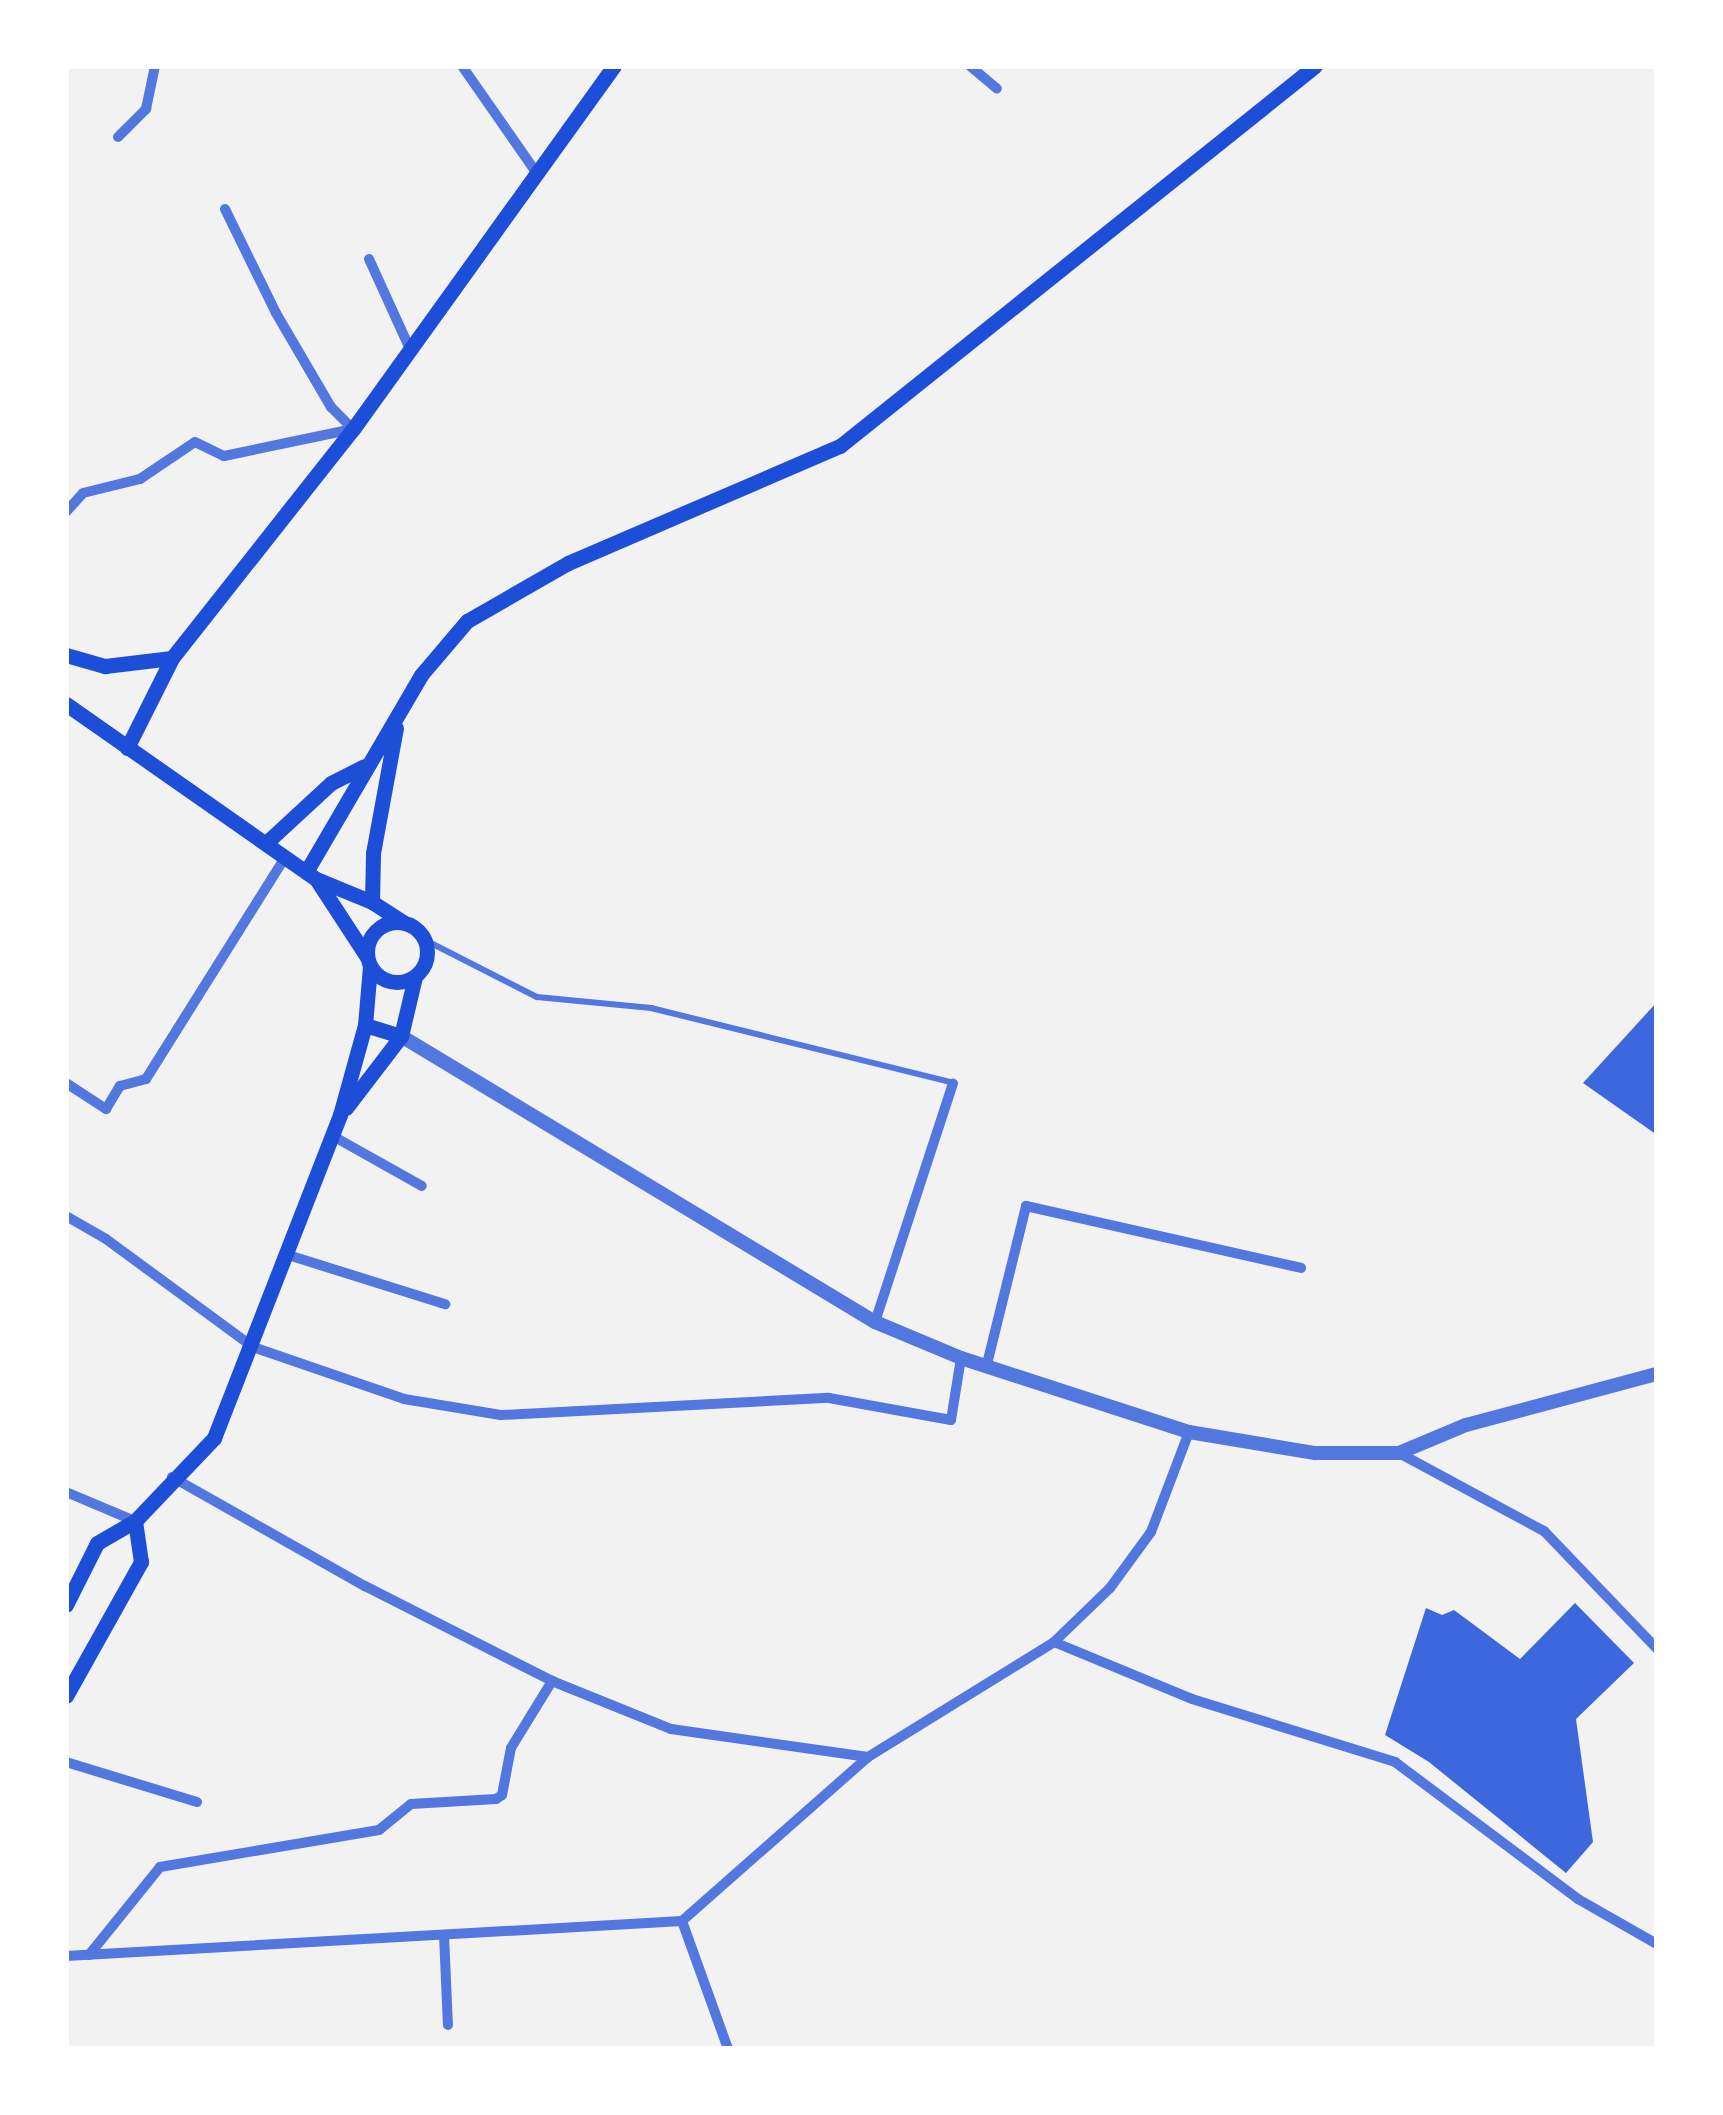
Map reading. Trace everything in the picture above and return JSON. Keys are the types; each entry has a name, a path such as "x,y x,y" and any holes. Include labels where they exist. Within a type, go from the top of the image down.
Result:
{"main road":[{"path":"127,748 172,658 352,429 614,66"},
{"path":"311,875 367,765 421,675 467,621 568,563 840,446 1314,66"},
{"path":"66,655 105,666 172,658"},
{"path":"66,704 311,875 372,902 425,940 426,960 415,976 401,1036 340,1114"},
{"path":"372,902 373,853 398,719"},
{"path":"266,843 331,783 367,765"},
{"path":"311,875 369,962 395,982 415,976"},
{"path":"66,1605 97,1543 136,1521 171,1477 214,1438 340,1114 364,1025 375,930 403,922"},
{"path":"364,1025 401,1036"},
{"path":"66,1696 141,1562 136,1521"}],"street":[{"path":"118,136 146,109 155,66"},
{"path":"462,66 536,172"},
{"path":"970,66 997,89"},
{"path":"225,209 276,313 331,407 352,429"},
{"path":"369,259 410,349"},
{"path":"66,512 83,493 140,479 195,442 224,455 352,429"},
{"path":"66,1083 106,1109 120,1086 146,1079 284,857"},
{"path":"401,1036 875,1322 961,1358 1189,1432 1315,1453 1399,1453 1466,1425 1657,1374"},
{"path":"875,1322 952,1083"},
{"path":"331,1135 422,1186"},
{"path":"987,1364 1026,1206 1300,1268"},
{"path":"66,1216 106,1238 253,1347 404,1400 501,1414 829,1398 951,1420 961,1358"},
{"path":"285,1254 445,1304"},
{"path":"66,1956 682,1921 868,1757 1054,1642 1110,1588 1151,1532 1189,1432"},
{"path":"1399,1453 1544,1531 1657,1649"},
{"path":"171,1477 365,1586 552,1681 671,1729 868,1757"},
{"path":"66,1492 136,1521"},
{"path":"1054,1642 1192,1699 1395,1762 1578,1899 1657,1944"},
{"path":"89,1955 160,1867 379,1830 411,1804 496,1799 502,1795 511,1748 552,1681"},
{"path":"66,1762 197,1802"},
{"path":"682,1921 728,2049"},
{"path":"444,1934 448,2025"}],"lane":[{"path":"425,940 537,998 651,1008 952,1083"}],"building":[{"path":"1657,1002 1657,1135 1583,1083"},
{"path":"1575,1603 1634,1663 1576,1719 1593,1842 1566,1873 1429,1762 1385,1735 1426,1608 1442,1615 1454,1610 1520,1659"}]}
